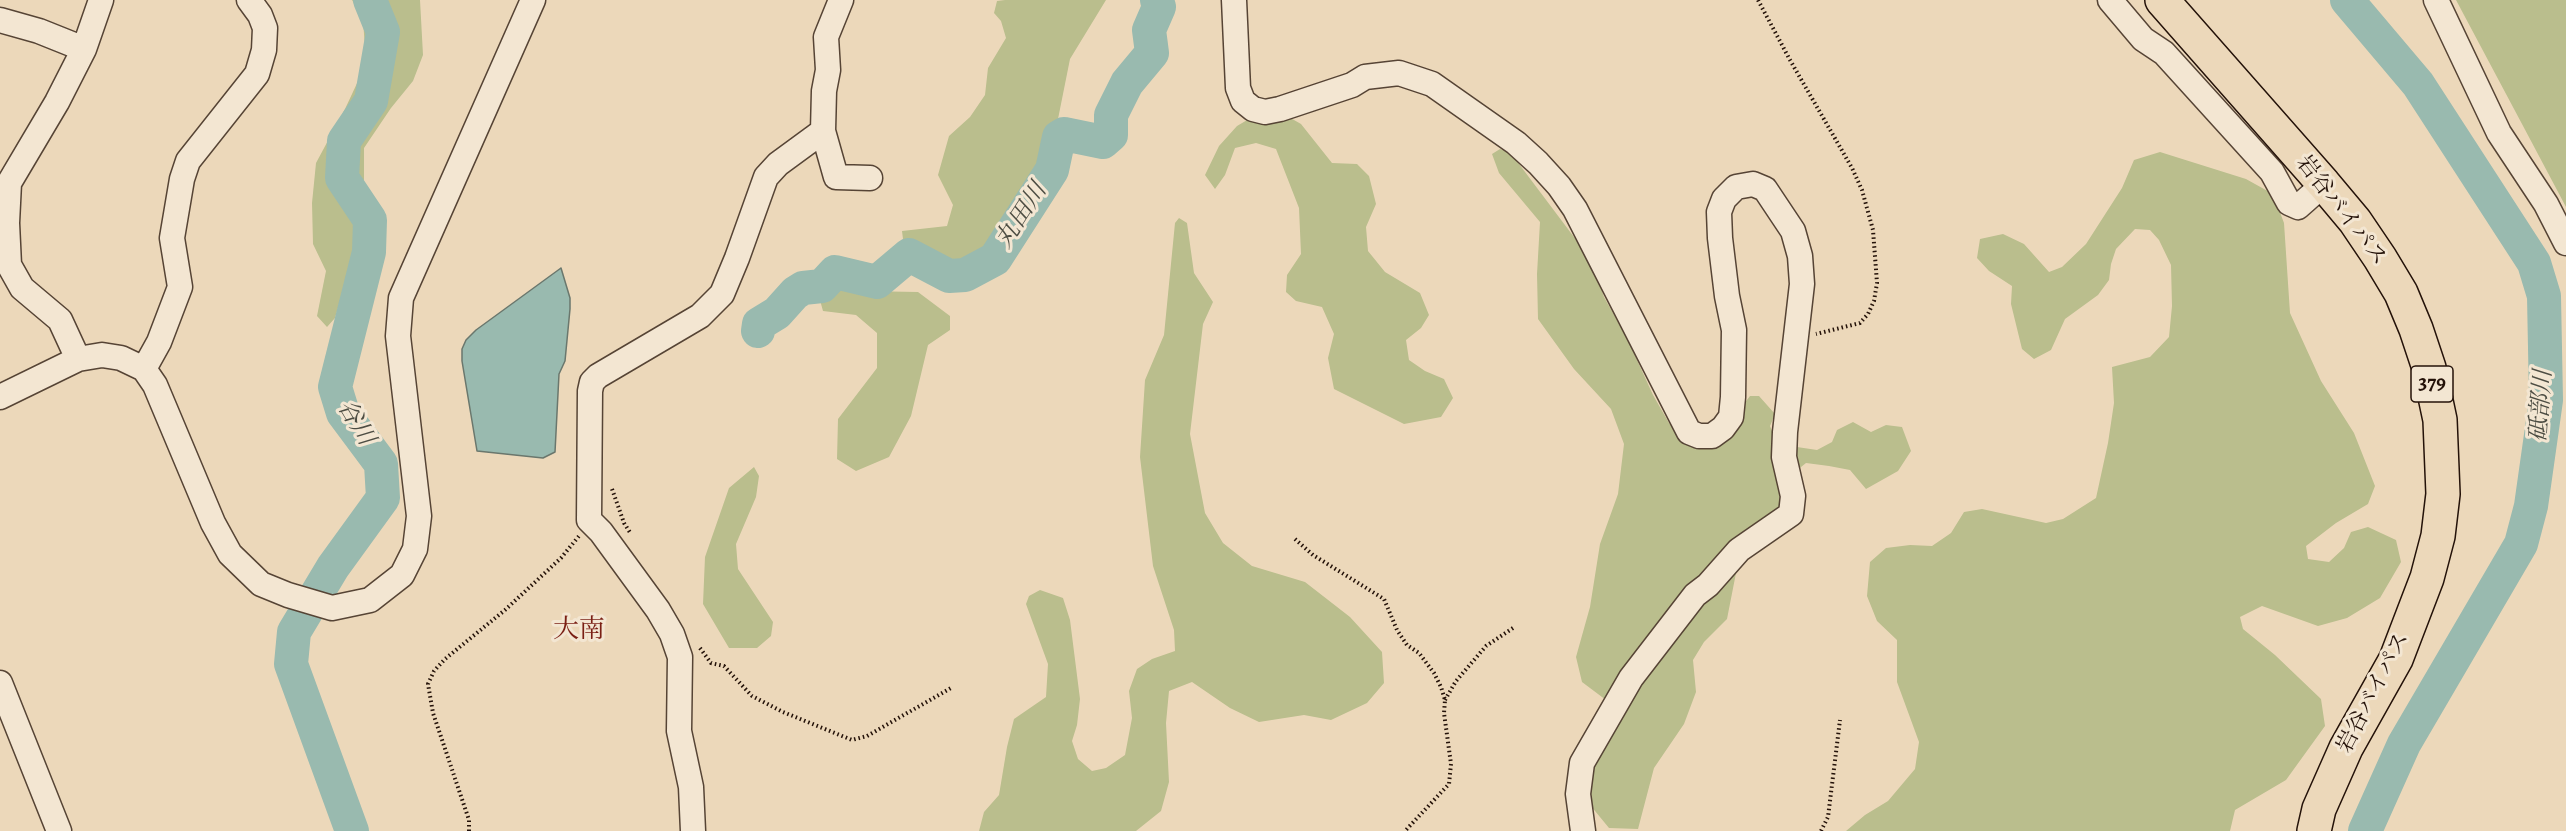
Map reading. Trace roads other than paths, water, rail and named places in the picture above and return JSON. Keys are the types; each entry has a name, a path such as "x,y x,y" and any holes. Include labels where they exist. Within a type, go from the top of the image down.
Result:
{"highway":[{"name":"岩谷バイパス","path":"2162,0 2324,184 2355,221 2380,258 2401,293 2416,329 2429,368 2440,420 2443,494 2438,536 2427,578 2396,659 2346,748 2319,809 2314,831"}],"street":[{"path":"78,359 60,320 22,288 9,265 4,225 9,183 57,102 84,49 101,0"},
{"path":"144,369 159,342 180,287 172,238 182,178 188,161 257,74 264,50 265,28 260,15 249,0"},
{"path":"0,397 78,359 102,355 121,358 144,369 155,385 213,523 230,554 261,584 288,595 332,608 370,600 402,575 416,549 419,516 398,336 401,298 533,0"},
{"path":"841,0 826,38 828,70 824,91 823,131 836,177 870,178"},
{"path":"1234,0 1238,88 1243,101 1253,109 1265,112 1280,109 1352,85 1365,77 1399,72 1432,84 1516,143 1538,163 1559,186 1575,209 1689,432 1699,436 1712,436 1723,428 1731,417 1734,397 1734,330 1722,264 1719,212 1724,199 1736,187 1752,184 1765,189 1793,231 1800,256 1802,284 1785,432 1784,457 1793,496 1791,514 1739,550 1695,595 1631,678 1582,763 1578,794 1583,831"},
{"path":"2110,0 2143,39 2164,53 2272,172 2289,203 2298,207 2324,184"},
{"path":"2436,0 2499,133 2546,204 2566,243"},
{"path":"0,20 84,49"},
{"path":"693,831 691,787 679,731 680,657 672,634 652,601 589,520 590,391 592,382 598,376 700,316 714,305 722,294 737,258 766,177 778,164 823,131"},
{"path":"0,683 59,831"}],"water":[{"path":"561,268 570,298 570,309 565,361 559,374 555,452 543,458 477,451 462,361 462,349 466,340 476,330"}],"waterway":[{"name":"谷川","path":"352,831 291,664 294,632 333,567 383,498 381,464 343,413 335,387 369,252 370,220 342,178 344,141 371,101 383,32 370,0"},
{"name":"丸田川","path":"758,331 759,324 777,313 795,293 803,288 822,286 835,272 877,282 909,255 949,276 965,275 995,259 1052,170 1059,137 1064,134 1103,142 1111,135 1111,115 1127,83 1152,53 1149,30 1159,7 1157,0"},
{"name":"砥部川","path":"2347,0 2418,84 2534,263 2544,296 2546,400 2531,506 2521,544 2404,744 2365,831"}],"district":[{"name":"大南","path":"579,631"}]}
